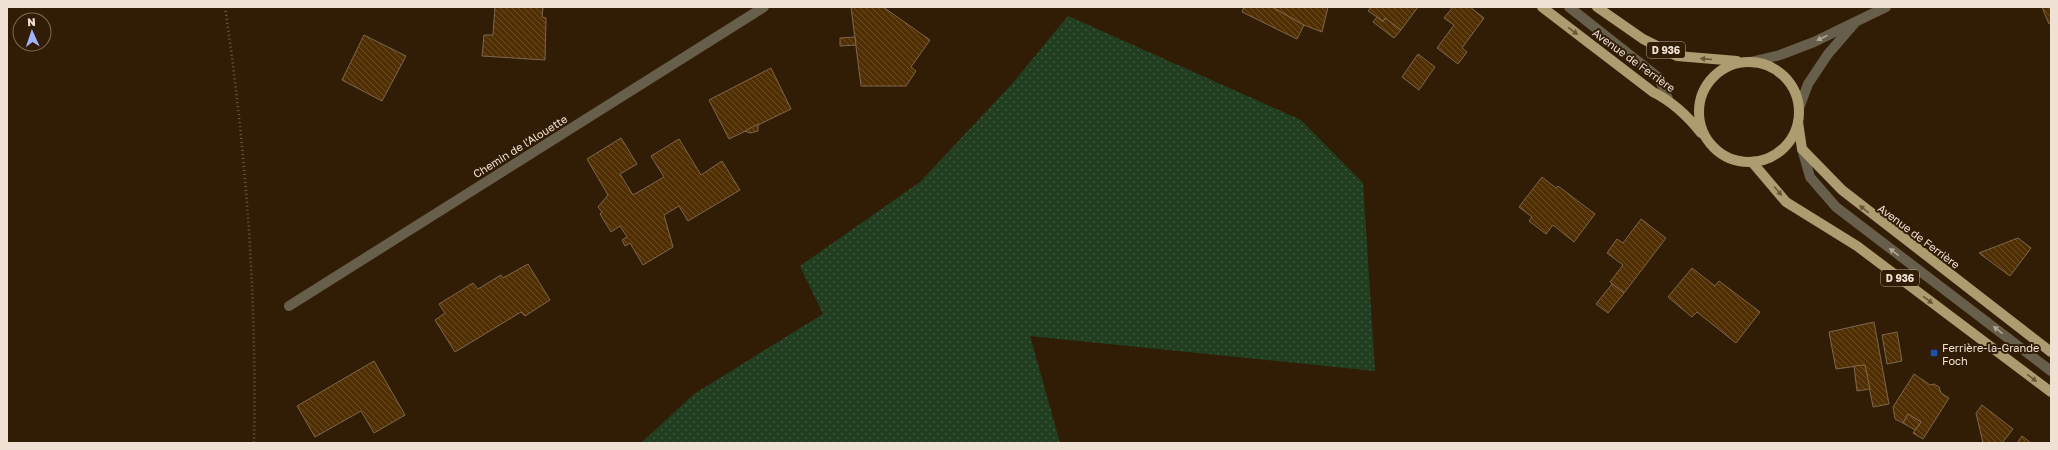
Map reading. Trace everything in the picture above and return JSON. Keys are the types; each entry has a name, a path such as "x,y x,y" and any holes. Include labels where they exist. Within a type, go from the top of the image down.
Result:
{"main road":[{"name":"Avenue de Ferrière","path":"1542,7 1654,92 1668,99 1688,116 1706,139"},
{"name":"Avenue de Ferrière","path":"1597,7 1643,39 1677,56 1748,62"},
{"path":"1798,122 1792,137 1782,150 1768,158 1752,162 1739,161 1726,156 1715,149 1706,139 1700,123 1699,106 1704,90 1714,76 1724,69 1729,66 1748,62 1765,65 1778,71 1788,81 1795,94 1799,108 1798,122 1802,149"},
{"name":"Avenue de Ferrière","path":"1802,149 1842,190 1875,218 2051,352"},
{"name":"D 936","path":"1752,162 1786,202 1857,246 2051,392"}],"street":[{"name":"Chemin de l'Alouette","path":"289,306 764,7"},
{"path":"1569,7 1659,78 1668,99"},
{"path":"1748,62 1780,55 1814,42 1886,7"},
{"path":"1799,108 1808,84 1828,54 1857,21"},
{"path":"1802,149 1810,177 1836,208 2051,371"}],"path":[{"path":"225,7 239,113 251,260 255,380 254,443"}],"green space":[{"path":"1068,16 1301,120 1363,183 1375,371 1030,336 1060,443 641,443 694,394 823,314 800,266 920,182 1011,85"}],"building":[{"path":"495,7 543,7 542,17 546,18 545,60 482,56 484,35 493,35"},
{"path":"851,7 883,7 930,40 911,67 916,71 906,86 861,86"},
{"path":"1244,7 1272,7 1304,25 1297,39 1242,12"},
{"path":"1272,7 1328,7 1322,32 1304,25"},
{"path":"1371,7 1418,7 1401,30 1385,18 1383,22 1368,11"},
{"path":"1453,7 1470,7 1484,18 1462,48 1467,52 1458,64 1437,48 1454,25 1444,18"},
{"path":"2042,7 2051,7 2051,23 2049,24"},
{"path":"1377,17 1383,22 1385,18 1401,30 1394,38 1373,22"},
{"path":"364,35 406,56 382,101 342,80"},
{"path":"855,37 856,45 840,46 840,38"},
{"path":"1418,54 1435,67 1419,90 1402,77"},
{"path":"771,68 791,109 729,139 709,100"},
{"path":"758,124 758,131 750,133 745,131"},
{"path":"621,138 637,164 620,174 633,195 664,177 651,156 679,139 701,175 722,161 740,190 688,221 679,206 664,215 673,247 643,265 630,243 625,246 622,240 627,237 620,226 611,232 600,214 602,212 598,207 608,195 587,159"},
{"path":"1542,177 1556,188 1558,186 1595,214 1574,242 1553,225 1546,234 1529,221 1532,217 1519,207"},
{"path":"1641,219 1666,238 1624,293 1610,282 1623,265 1607,253 1617,239 1623,243"},
{"path":"2018,238 2031,248 2010,276 1979,253"},
{"path":"528,264 550,300 525,316 521,312 455,352 435,320 445,313 439,304 473,283 478,289 501,275 503,278"},
{"path":"1692,268 1715,286 1719,281 1760,312 1736,343 1697,312 1692,317 1668,297"},
{"path":"1612,284 1624,293 1608,313 1596,304"},
{"path":"1874,322 1889,404 1873,407 1865,365 1836,369 1829,332"},
{"path":"1897,332 1902,361 1887,364 1882,335"},
{"path":"374,361 405,415 374,433 361,411 315,437 297,406"},
{"path":"1865,365 1870,389 1857,391 1854,366"},
{"path":"1914,374 1930,385 1934,384 1939,387 1941,393 1949,398 1923,439 1913,433 1921,422 1908,414 1903,423 1895,419 1893,407"},
{"path":"1982,405 2013,429 2002,443 1983,443 1976,413"},
{"path":"1908,414 1921,422 1915,430 1903,423"},
{"path":"2022,436 2031,443 2017,443"}],"place":[{"name":"Ferrière-la-Grande Foch","path":"1934,353"}]}
